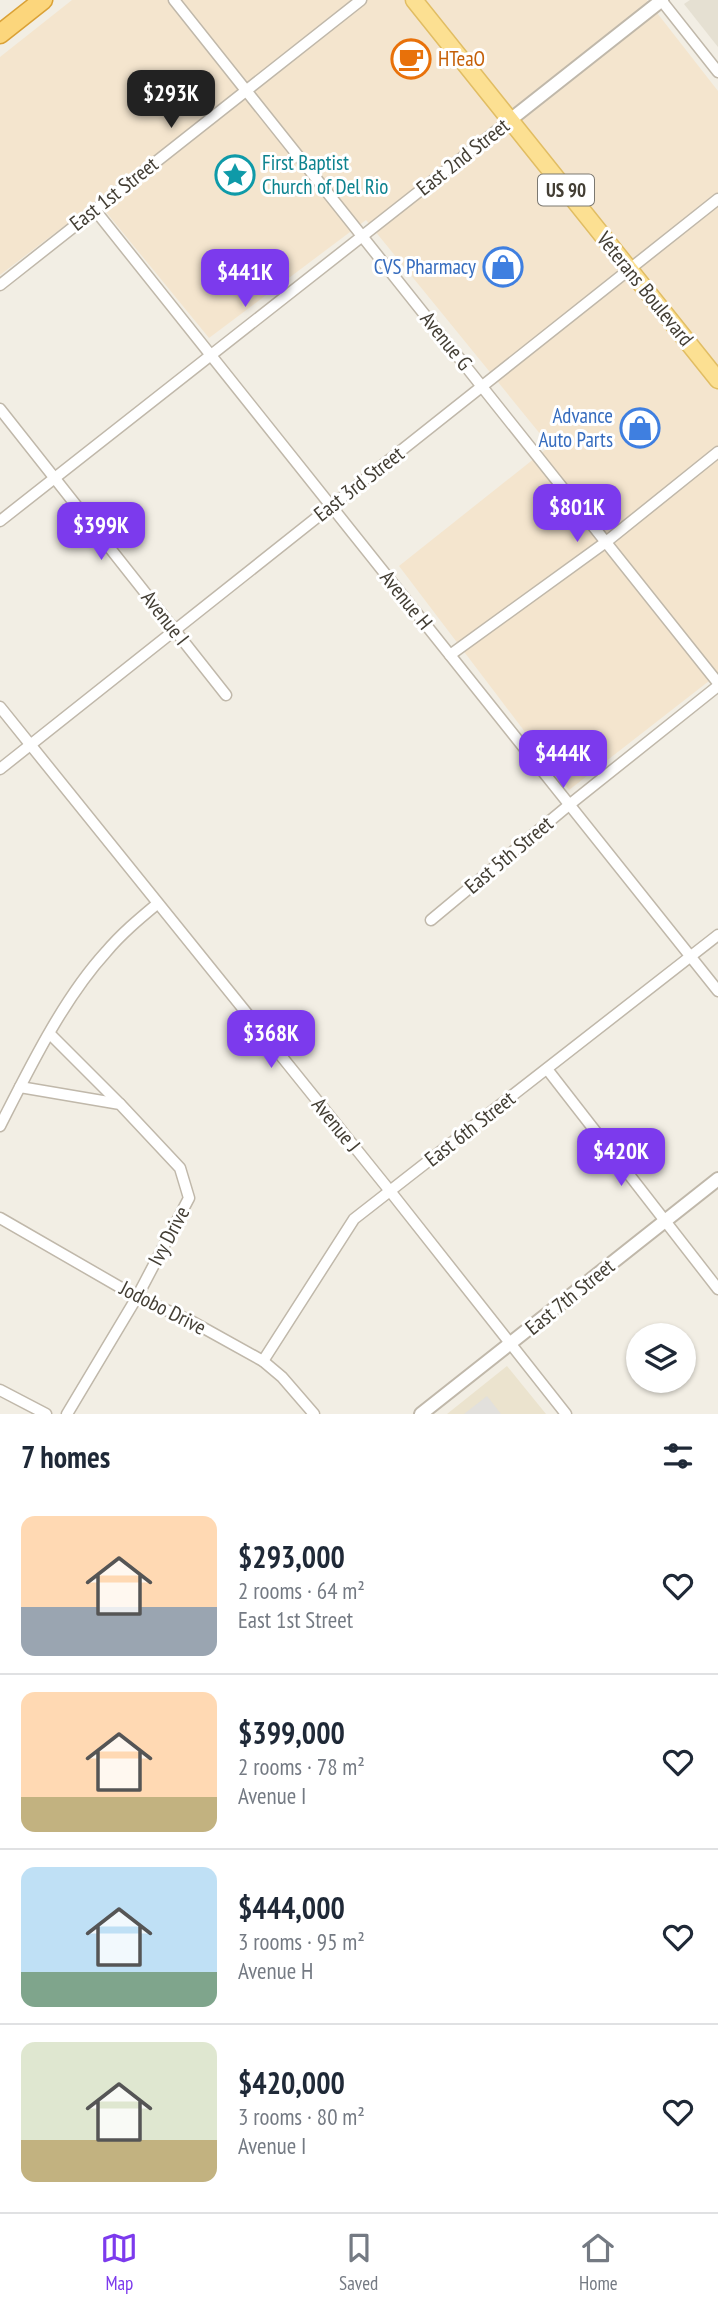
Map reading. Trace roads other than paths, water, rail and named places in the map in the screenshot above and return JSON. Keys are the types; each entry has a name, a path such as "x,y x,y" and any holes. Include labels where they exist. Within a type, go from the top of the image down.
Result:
{"highway":[{"path":"0,34 43,0"}],"main road":[{"name":"Veterans Boulevard","path":"414,0 718,380"}],"street":[{"name":"Avenue G","path":"174,0 718,684"},
{"name":"East 1st Street","path":"0,285 361,0"},
{"name":"East 2nd Street","path":"0,522 662,0"},
{"path":"662,0 718,72"},
{"name":"East 3rd Street","path":"0,769 718,199"},
{"name":"Avenue H","path":"95,210 718,991"},
{"name":"Avenue I","path":"0,410 226,695"},
{"path":"450,654 606,542 718,452"},
{"name":"East 5th Street","path":"430,920 718,684"},
{"name":"Avenue J","path":"0,707 566,1414"},
{"path":"0,1126 83,980 106,952 157,904"},
{"name":"East 6th Street","path":"263,1362 354,1219 718,935"},
{"name":"Ivy Drive","path":"50,1034 180,1168 189,1198 137,1297 67,1414"},
{"path":"547,1069 718,1289"},
{"path":"20,1087 120,1104"},
{"name":"East 7th Street","path":"421,1414 718,1179"},
{"name":"Jodobo Drive","path":"0,1218 137,1297 191,1321 263,1362 282,1377 314,1414"},
{"path":"0,1390 46,1414"}],"place":[{"name":"HTeaO","path":"411,59"},
{"name":"First Baptist Church of Del Rio","path":"235,175"},
{"name":"CVS Pharmacy","path":"503,267"},
{"name":"Advance Auto Parts","path":"640,428"}]}
